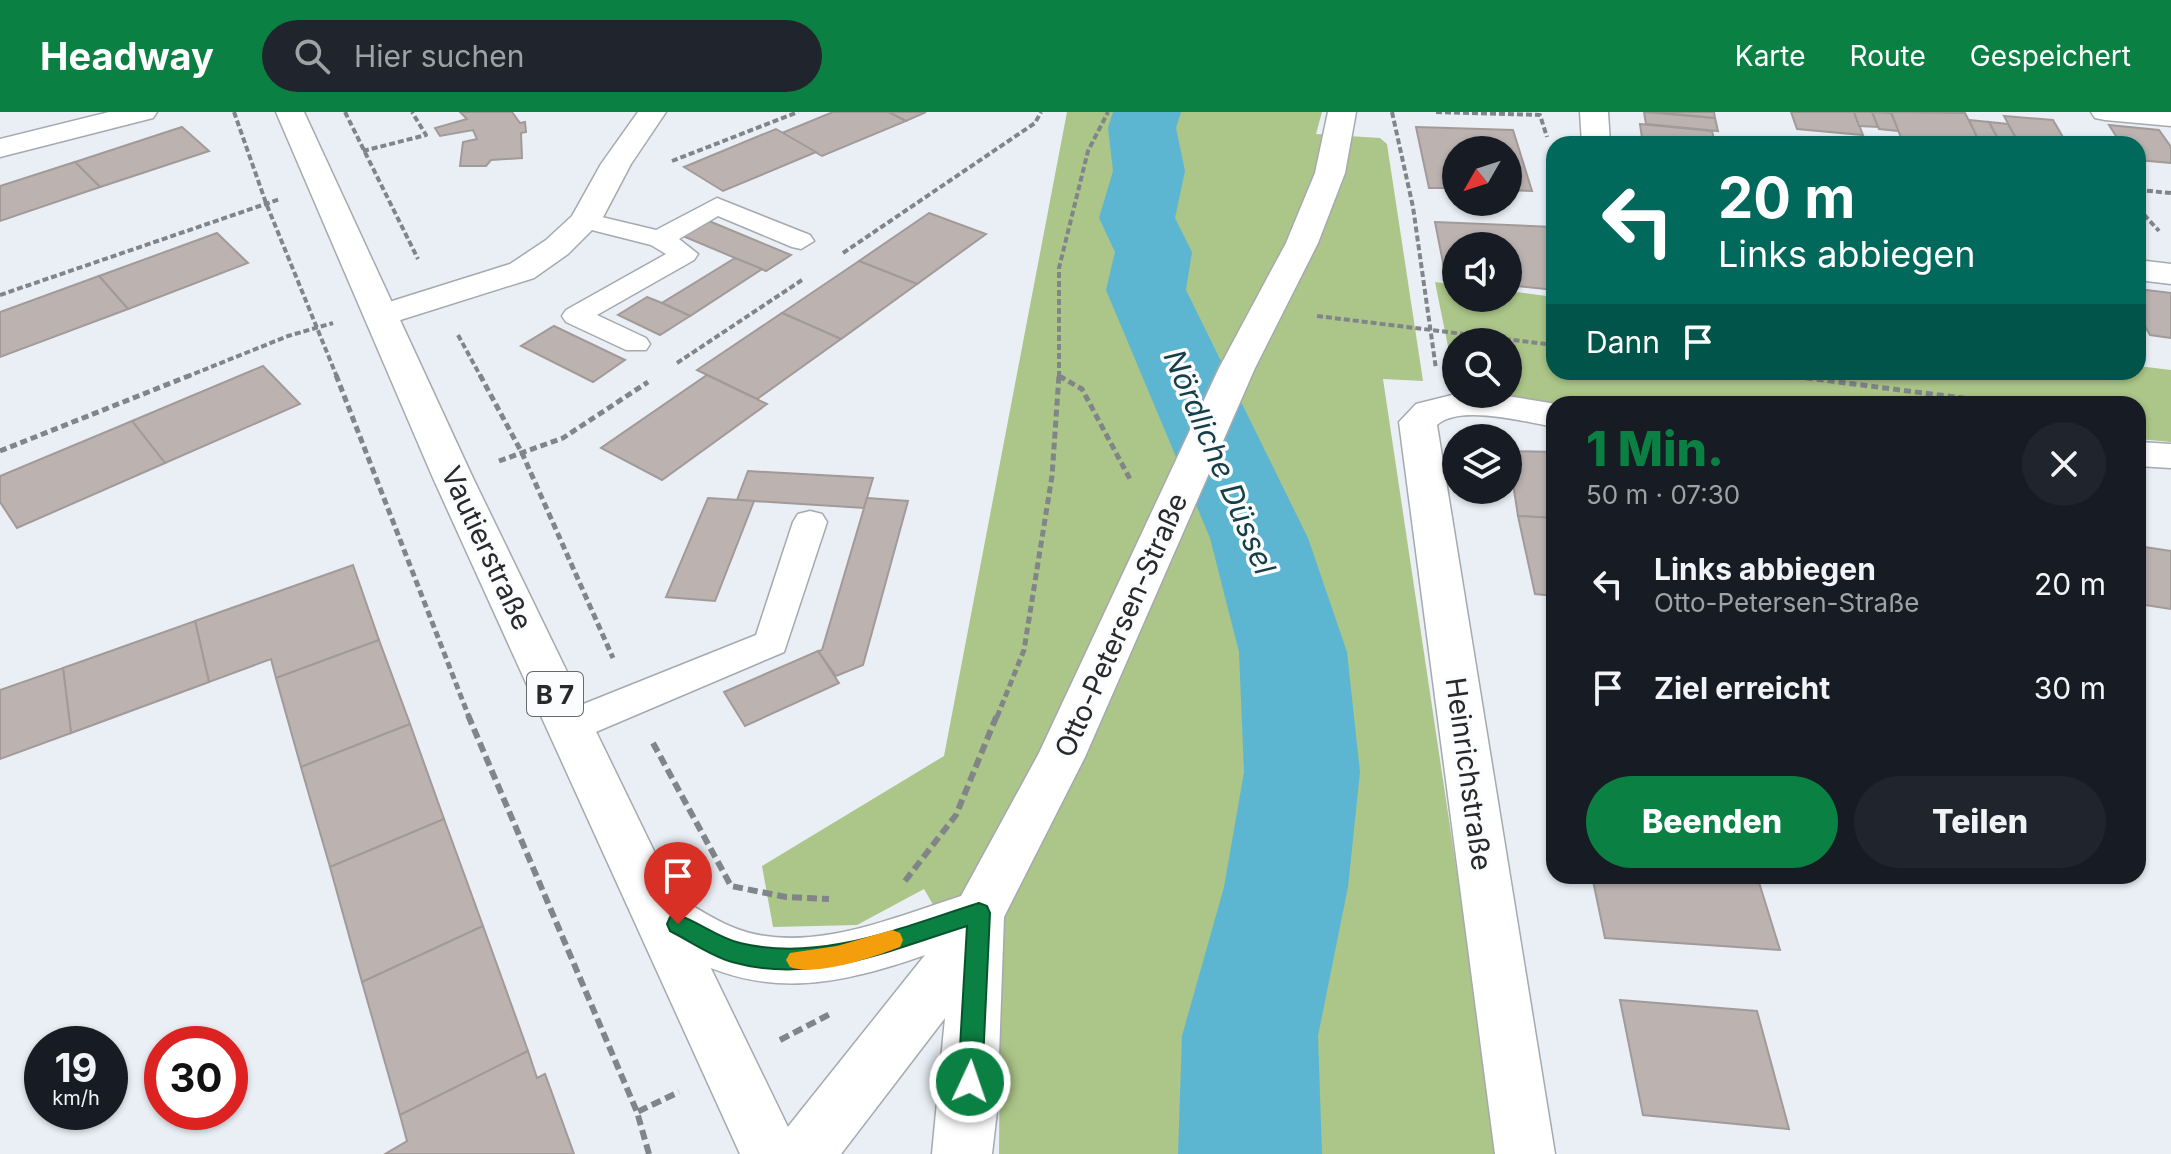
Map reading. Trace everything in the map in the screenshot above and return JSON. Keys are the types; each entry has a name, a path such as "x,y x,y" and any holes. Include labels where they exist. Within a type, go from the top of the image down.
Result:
{"street":[{"path":"0,148 143,112"},
{"name":"Vautierstraße","path":"290,112 453,478 771,1154"},
{"path":"381,312 438,298 522,271 585,221 616,164 652,112"},
{"name":"Otto-Petersen-Straße","path":"804,1154 936,987 979,913 1061,757 1237,368 1270,308 1333,167 1342,112"},
{"path":"1594,112 1596,136"},
{"path":"2105,112 2171,118"},
{"path":"2146,271 2171,274"},
{"path":"1440,406 1474,405 1546,414"},
{"name":"Heinrichstraße","path":"1440,406 1425,413 1418,422 1525,1154"},
{"path":"2146,454 2171,456"},
{"path":"656,910 701,938 732,952 781,962 837,956 979,913"},
{"name":"Otto-Petersen-Straße","path":"962,1154 968,1111 979,913"}],"lane":[{"path":"660,239 717,206 801,241"},
{"path":"585,221 660,239 685,254 576,316 636,344"},
{"path":"570,726 771,643 810,522"}],"path":[{"path":"234,112 266,203 318,328 486,761 637,1112"},
{"path":"345,112 438,298 522,453 632,701 731,886 786,897 837,900"},
{"path":"382,146 426,135 412,112"},
{"path":"616,164 658,167 798,112"},
{"path":"842,254 1035,123 1041,112"},
{"path":"898,891 956,815 1024,650 1052,476 1059,376 1059,268 1088,151 1108,112"},
{"path":"1392,112 1413,207 1440,406"},
{"path":"1436,112 1540,115 1547,136"},
{"path":"0,295 266,203 323,187"},
{"path":"2146,191 2171,193"},
{"path":"2146,217 2163,235"},
{"path":"669,368 802,280"},
{"path":"1270,308 1546,344"},
{"path":"0,451 288,336 381,312"},
{"path":"1059,376 1082,389 1135,489 1174,508"},
{"path":"453,478 563,438 656,377"},
{"path":"1825,380 1948,396"}],"green space":[{"path":"1067,112 1322,112 1316,134 1380,138 1387,144 1423,381 1383,379 1499,1154 999,1154 1000,1021 924,889 857,925 773,927 762,866 944,756"},
{"path":"1435,282 1442,283 1442,312 1522,312 1522,293 1546,296 1546,380 2146,380 2146,367 2171,370 2171,442 2146,440 2146,396 1546,396 1546,401 1522,398 1522,328 1444,328"}],"building":[{"path":"460,112 512,112 520,123 525,122 526,132 521,133 522,158 491,160 486,166 460,166 463,142 477,139 473,130 440,136 435,128 467,119"},
{"path":"833,112 889,112 906,121 822,156 782,133"},
{"path":"889,112 926,112 906,121"},
{"path":"1644,112 1715,118 1718,131 1646,124"},
{"path":"1655,112 1714,112 1715,118"},
{"path":"1791,112 1854,112 1863,135 1797,129"},
{"path":"1854,112 1872,112 1878,127 1859,126"},
{"path":"1872,112 1891,113 1899,131 1879,129"},
{"path":"1891,112 1965,113 1977,136 1900,136"},
{"path":"2004,116 2053,120 2062,136 2015,136"},
{"path":"1969,120 1989,122 1997,136 1977,136"},
{"path":"1989,122 2008,124 2015,136 1997,136"},
{"path":"1640,124 1712,131 1713,136 1642,136"},
{"path":"2109,125 2159,130 2171,147 2171,163 2146,161 2146,136 2116,136"},
{"path":"182,127 209,151 100,187 75,162"},
{"path":"1416,127 1513,130 1515,136 1442,136 1442,188 1429,188"},
{"path":"776,129 816,152 723,191 684,167"},
{"path":"1522,159 1532,191 1522,191"},
{"path":"75,162 100,187 0,221 0,186"},
{"path":"929,213 986,234 917,284 859,261"},
{"path":"709,221 791,255 766,271 683,236"},
{"path":"1435,222 1546,227 1546,289 1522,287 1522,232 1442,232 1442,258"},
{"path":"217,233 248,263 128,309 99,276"},
{"path":"735,258 762,269 690,316 662,303"},
{"path":"859,261 917,284 841,339 782,313"},
{"path":"99,276 128,309 0,357 0,312"},
{"path":"2146,290 2171,293 2171,338 2150,335 2146,328"},
{"path":"647,297 690,316 660,335 618,315"},
{"path":"782,313 841,339 757,399 697,370"},
{"path":"554,326 625,360 593,382 521,346"},
{"path":"263,366 300,404 165,463 132,421"},
{"path":"707,375 767,404 662,480 601,448"},
{"path":"132,421 165,463 17,528 0,502 0,476"},
{"path":"1522,451 1546,452 1546,518 1518,516 1516,504 1522,504"},
{"path":"748,471 873,478 864,508 737,500"},
{"path":"708,498 754,501 715,601 666,597"},
{"path":"867,498 908,501 863,665 836,676 818,651 822,650"},
{"path":"1518,516 1546,518 1546,595 1535,594"},
{"path":"2146,547 2171,551 2171,609 2146,605"},
{"path":"353,565 379,640 276,678 271,659 209,682 195,621"},
{"path":"195,621 209,682 71,733 63,668"},
{"path":"379,640 410,724 301,767 276,678"},
{"path":"818,651 839,683 745,726 724,692"},
{"path":"63,668 71,733 0,759 0,690"},
{"path":"410,724 444,819 330,867 301,767"},
{"path":"444,819 483,926 362,982 330,867"},
{"path":"1594,884 1759,884 1780,950 1605,938"},
{"path":"483,926 528,1051 400,1115 362,982"},
{"path":"1620,1000 1757,1011 1789,1129 1643,1115"},
{"path":"528,1051 537,1078 545,1074 574,1154 385,1154 407,1141 400,1115"}],"waterway":[{"name":"Nördliche Düssel","path":"1147,112 1142,128 1149,155 1149,171 1137,218 1154,252 1146,290 1259,538 1293,652 1302,772 1286,887 1250,1036 1250,1154"}],"slow traffic":[{"path":"798,960 837,956 892,940"}],"route":[{"path":"678,924 732,952 781,962 837,956 979,913 970,1082"}]}
